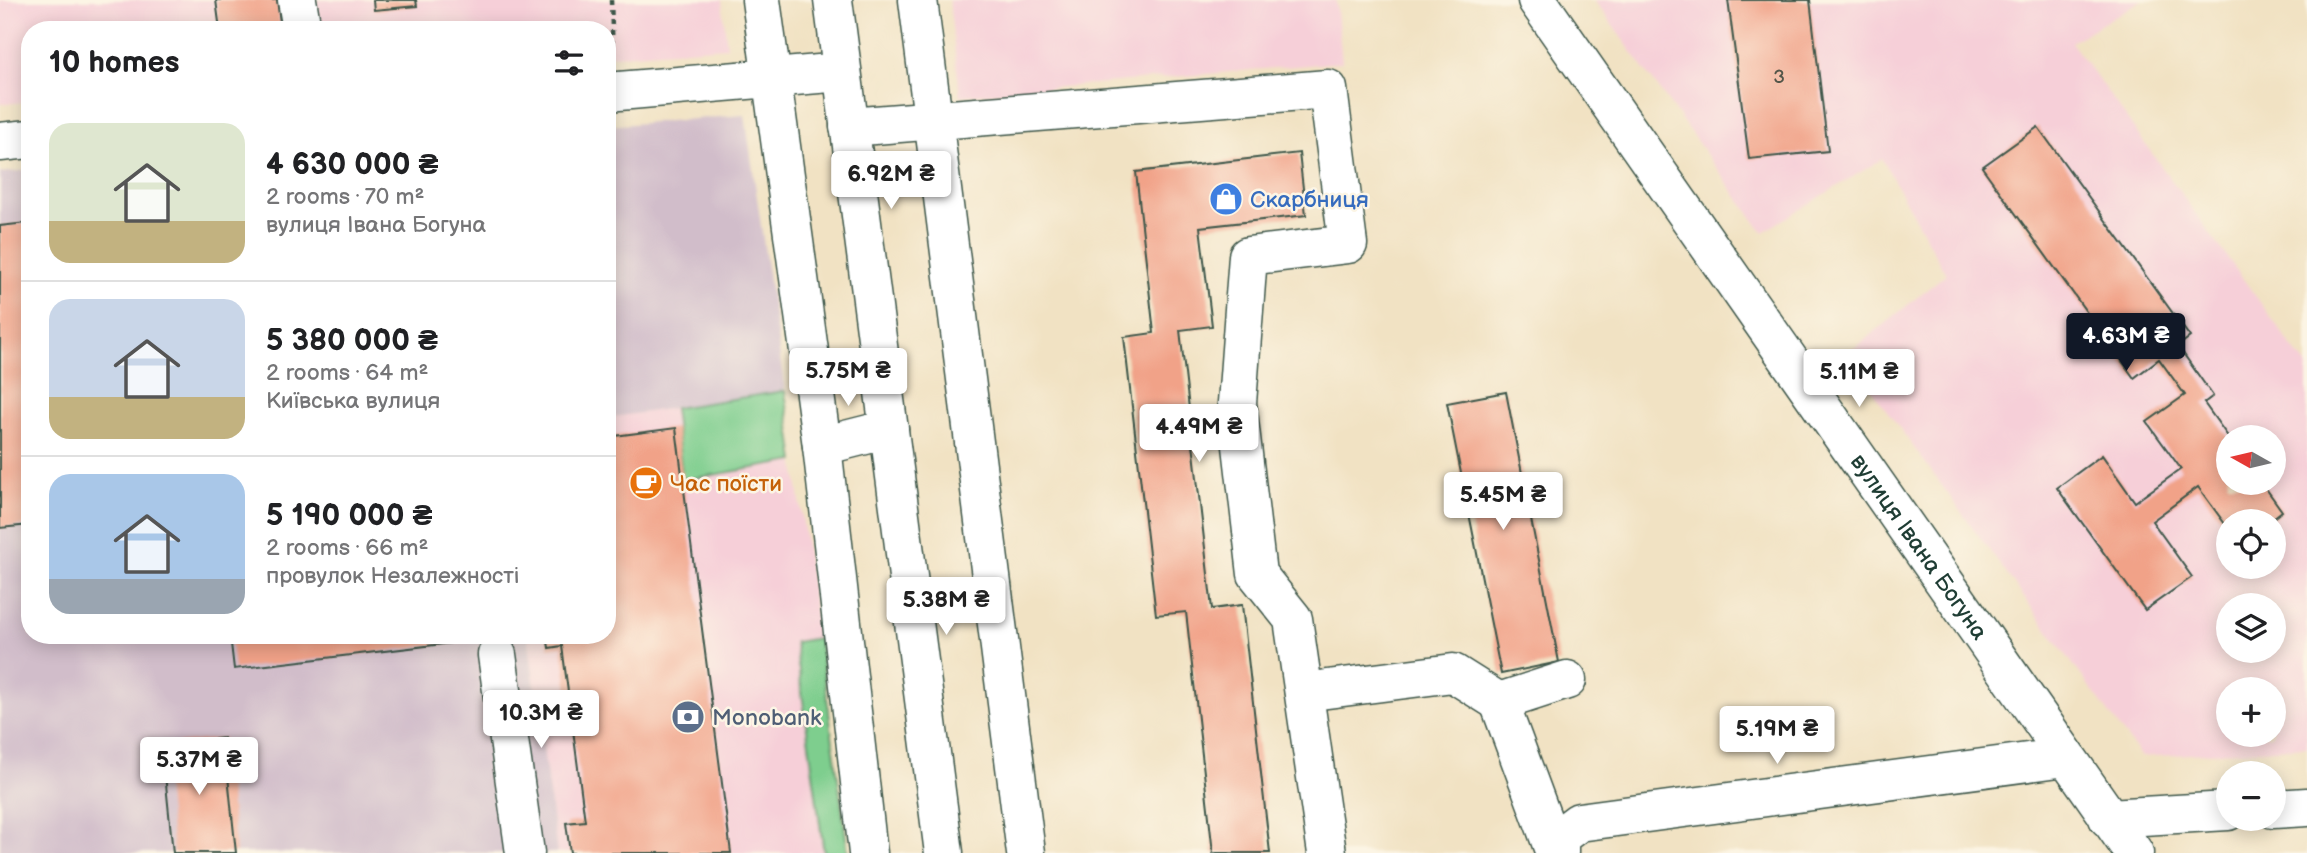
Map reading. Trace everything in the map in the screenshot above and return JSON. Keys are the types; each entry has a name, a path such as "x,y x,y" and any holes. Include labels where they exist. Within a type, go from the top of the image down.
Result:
{"street":[{"path":"297,0 300,21"},
{"path":"761,0 822,446 868,853"},
{"path":"834,0 944,853"},
{"path":"918,0 1026,853"},
{"name":"вулиця Івана Богуна","path":"1537,0 2134,853"},
{"path":"616,92 842,72"},
{"path":"849,127 1328,89 1348,244 1248,256 1237,402 1257,574 1293,619 1327,853"},
{"path":"0,142 21,140"},
{"path":"822,446 889,429"},
{"path":"497,655 525,853"},
{"path":"1304,692 1453,673 1499,702 1557,853"},
{"path":"1499,702 1567,680"},
{"path":"1557,853 1559,837 1579,822 2066,757"},
{"path":"2286,808 2307,807"},
{"path":"2108,818 2216,812"}],"path":[{"path":"611,0 611,21"}],"shaded area":[{"path":"0,0 722,0 727,47 616,55 616,21 21,21 21,103 0,104"},
{"path":"949,0 1336,0 1342,62 960,96"},
{"path":"1594,0 2142,0 2071,42 2307,367 2307,747 2141,757 1846,355 1946,274 1882,159 1763,232"},
{"path":"745,115 785,391 616,417 616,125"},
{"path":"21,171 21,644 529,644 557,853 0,853 0,173"},
{"path":"785,391 848,853 557,853 529,644 616,644 616,417"}],"green space":[{"path":"785,391 795,461 683,480 674,408"},
{"path":"819,638 848,853 824,853 795,642"}],"building":[{"path":"216,0 277,0 280,21 219,21"},
{"path":"373,0 416,0 417,6 374,10"},
{"path":"1728,0 1810,0 1828,151 1749,159"},
{"path":"2038,127 2190,337 2178,346 2213,396 2204,403 2220,425 2216,425 2216,495 2271,495 2281,509 2216,509 2216,512 2198,487 2152,521 2192,577 2145,610 2057,488 2102,455 2135,502 2181,469 2147,422 2185,395 2159,359 2134,378 1982,167"},
{"path":"1299,153 1306,215 1200,227 1212,326 1180,330 1212,609 1242,605 1270,853 1213,853 1186,612 1156,615 1124,337 1154,333 1136,172"},
{"path":"21,224 21,526 0,528 0,226"},
{"path":"1506,392 1559,662 1501,674 1447,403"},
{"path":"676,428 731,853 570,853 566,823 585,821 562,646 549,648 548,644 616,644 616,436"},
{"path":"231,644 443,644 234,669"},
{"path":"224,738 236,853 173,853 162,745"}],"place":[{"name":"Скарбниця","path":"1226,199"},
{"name":"Час поїсти","path":"646,483"},
{"name":"Monobank","path":"688,717"}]}
